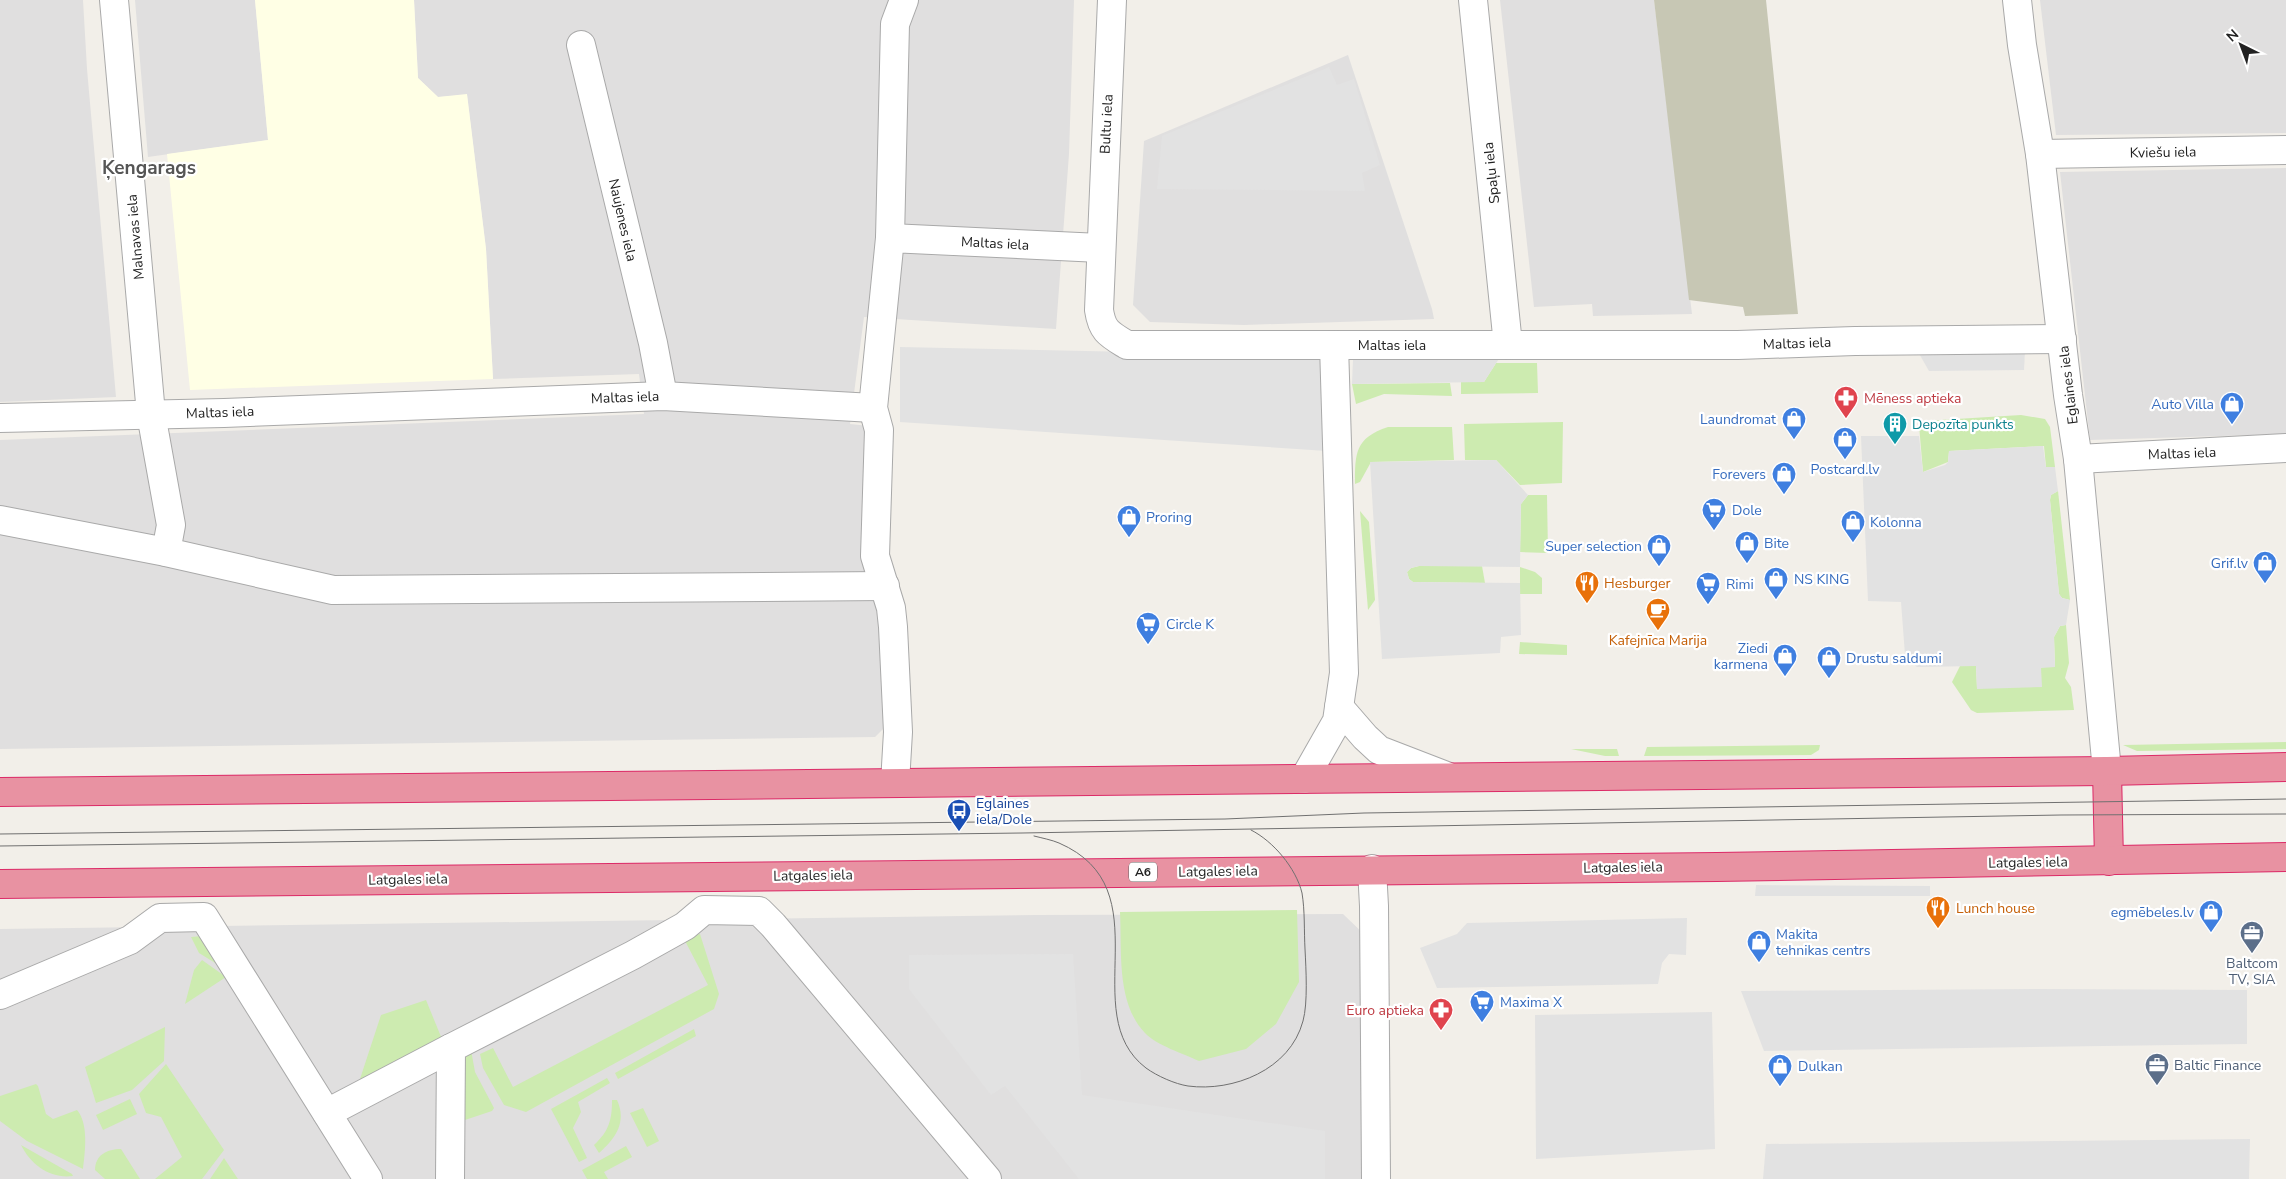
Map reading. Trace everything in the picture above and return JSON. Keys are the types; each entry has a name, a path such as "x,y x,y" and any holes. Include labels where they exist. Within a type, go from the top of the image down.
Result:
{"highway":[{"path":"0,792 2107,771 2286,767"},
{"path":"2107,771 2109,861"},
{"name":"Latgales iela","path":"0,884 2109,861 2286,857"}],"street":[{"name":"Malnavas iela","path":"114,0 152,414 171,525 166,552"},
{"path":"895,783 898,732 893,627 885,586 876,556 879,430 873,408 890,238 896,24 904,0"},
{"name":"Bultu iela","path":"1100,248 1112,0"},
{"name":"Spaļu iela","path":"1473,0 1508,345"},
{"name":"Eglaines iela","path":"2017,0 2022,45 2040,154 2078,459 2107,771"},
{"name":"Naujenes iela","path":"581,45 653,343 663,396"},
{"name":"Kviešu iela","path":"2040,154 2286,150"},
{"name":"Maltas iela","path":"890,238 1100,248 1099,310 1101,325 1112,336 1127,345 1738,345 1855,341 2062,339"},
{"path":"1304,779 1338,721 1344,673 1334,345"},
{"name":"Maltas iela","path":"0,418 224,413 663,396 873,408"},
{"name":"Maltas iela","path":"2078,459 2286,448"},
{"path":"0,520 166,552 333,590 885,586"},
{"path":"1340,707 1365,737 1379,750 1451,778"},
{"path":"1372,869 1374,901 1376,1179"},
{"path":"733,910 734,876"},
{"path":"182,882 182,917"},
{"path":"327,1113 633,955 685,926 704,910 759,911 773,925 987,1179"},
{"path":"0,995 130,940 160,918 204,917 368,1179"},
{"path":"450,1179 451,1048"}],"shaded area":[{"path":"0,0 83,0 87,69 116,397 0,402"},
{"path":"135,0 255,0 268,140 148,157"},
{"path":"255,0 414,0 418,78 438,97 467,94 486,249 493,379 190,390 167,154 268,140"},
{"path":"414,0 1074,0 1069,154 1056,329 864,317 850,424 869,426 888,446 890,722 875,737 0,749 0,440 644,414 639,374 493,379 486,249 467,95 438,97 418,78"},
{"path":"1500,0 1654,0 1692,314 1593,316 1592,304 1534,307"},
{"path":"1654,0 1766,0 1798,314 1745,316 1743,307 1689,300"},
{"path":"2040,0 2286,0 2286,133 2056,135"},
{"path":"1348,55 1434,319 1244,325 1150,322 1133,305 1144,141"},
{"path":"1329,67 1337,85 1354,79 1380,165 1362,173 1365,191 1157,189 1162,136"},
{"path":"2286,168 2286,434 2090,440 2060,172"},
{"path":"900,347 1325,356 1326,451 900,422"},
{"path":"1917,350 2025,351 2024,370 1929,371"},
{"path":"1502,354 1484,382 1352,384 1353,359"},
{"path":"1861,436 1919,436 1923,472 1945,465 1948,462 1949,451 2043,446 2046,467 2055,467 2058,491 2051,495 2050,500 2059,594 2062,598 2070,600 2066,625 2060,626 2054,637 2055,667 2041,668 2042,687 1977,689 1976,666 1917,667 1907,660 1901,602 1868,601"},
{"path":"1496,460 1528,495 1521,504 1520,567 1419,566 1411,568 1407,572 1409,579 1413,582 1520,583 1521,635 1501,637 1500,653 1382,659 1370,462"},
{"path":"1756,885 1930,886 1930,896 1755,896"},
{"path":"1343,914 1367,937 1367,1179 0,1179 0,929 1036,915"},
{"path":"1687,918 1686,955 1669,954 1662,963 1658,984 1437,988 1420,948 1457,934 1467,923"},
{"path":"1073,954 1082,1095 1325,1131 1325,1179 1079,1179 1005,1086 991,1095 909,989 909,955"},
{"path":"2247,990 2247,1044 1764,1051 1741,991"},
{"path":"1712,1012 1715,1149 1536,1159 1535,1015"},
{"path":"2250,1139 2249,1179 1763,1179 1766,1144"}],"green space":[{"path":"1496,363 1537,363 1538,393 1461,394 1461,382 1484,382"},
{"path":"1450,383 1452,396 1384,394 1356,404 1352,384"},
{"path":"2021,415 2045,419 2050,427 2055,467 2046,467 2044,446 1949,451 1948,462 1923,472 1919,425 1924,421"},
{"path":"1563,422 1562,483 1520,485 1496,460 1465,460 1464,424"},
{"path":"1388,427 1452,427 1454,460 1371,462 1360,482 1355,484 1359,448 1369,436"},
{"path":"2058,491 2070,600 2062,598 2059,594 2050,500 2051,495"},
{"path":"1528,495 1547,495 1548,553 1520,552 1521,504"},
{"path":"1360,511 1369,522 1375,600 1368,610"},
{"path":"1419,566 1482,566 1485,583 1413,582 1409,579 1407,572 1411,568"},
{"path":"1520,567 1535,572 1542,578 1542,594 1520,594"},
{"path":"2066,625 2069,663 2065,678 2071,687 2074,710 1977,713 1971,710 1952,682 1960,666 1976,666 1977,688 2041,667 2055,666 2054,637 2060,626"},
{"path":"1520,642 1567,645 1567,655 1519,654"},
{"path":"2286,742 2286,749 2137,751 2123,745"},
{"path":"1820,745 1819,750 1811,755 1644,756 1647,747"},
{"path":"1571,749 1617,749 1619,756 1605,756"},
{"path":"1297,910 1299,982 1276,1024 1246,1049 1199,1061 1156,1041 1145,1033 1136,1021 1129,1007 1122,976 1120,912"},
{"path":"700,934 719,994 714,1009 526,1112 504,1105 483,1068 480,1054 493,1048 513,1087 708,985 683,937"},
{"path":"202,936 220,966 199,953 191,937"},
{"path":"202,960 226,977 185,1004 194,970"},
{"path":"426,1000 444,1044 358,1085 381,1015"},
{"path":"165,1027 164,1061 132,1090 96,1103 85,1067"},
{"path":"694,1029 696,1036 618,1079 615,1073"},
{"path":"471,1050 475,1072 494,1108 492,1111 459,1122 462,1059"},
{"path":"166,1064 224,1150 202,1179 155,1179 182,1157 161,1117 146,1113 139,1094"},
{"path":"607,1078 610,1083 578,1102 581,1112 573,1128 587,1158 579,1162 551,1109"},
{"path":"36,1084 46,1114 53,1119 77,1110 81,1116 85,1130 83,1169 27,1141 0,1121 0,1096"},
{"path":"130,1099 137,1114 103,1130 96,1115"},
{"path":"612,1100 617,1100 620,1108 620,1122 615,1135 599,1153 594,1145 609,1125"},
{"path":"643,1108 659,1141 647,1147 630,1113"},
{"path":"21,1145 73,1176 57,1175 42,1169 30,1159"},
{"path":"626,1146 632,1157 604,1172 608,1179 587,1179 582,1170"},
{"path":"121,1149 140,1179 105,1179 95,1170 97,1160 103,1154 111,1150"},
{"path":"224,1158 238,1179 210,1179"}],"tram line":[{"path":"0,834 1225,819 1364,813 2286,799"},
{"path":"0,846 1022,833 2061,815 2286,814"},
{"path":"1034,836 1059,843 1090,864 1107,890 1114,920 1117,1016 1126,1044 1146,1068 1155,1074 1183,1085 1205,1087 1241,1081 1273,1065 1286,1053 1296,1038 1305,1014 1306,976 1302,893 1295,874 1282,856 1267,841 1251,830"}],"place":[{"name":"Mēness aptieka","path":"1846,419"},
{"name":"Auto Villa","path":"2232,425"},
{"name":"Laundromat","path":"1794,440"},
{"name":"Depozīta punkts","path":"1895,445"},
{"name":"Postcard.lv","path":"1845,460"},
{"name":"Forevers","path":"1784,495"},
{"name":"Dole","path":"1714,531"},
{"name":"Proring","path":"1129,538"},
{"name":"Kolonna","path":"1853,543"},
{"name":"Bite","path":"1747,564"},
{"name":"Super selection","path":"1659,567"},
{"name":"Grif.lv","path":"2265,584"},
{"name":"NS KING","path":"1776,600"},
{"name":"Hesburger","path":"1587,604"},
{"name":"Rimi","path":"1708,605"},
{"name":"Kafejnīca Marija","path":"1658,631"},
{"name":"Circle K","path":"1148,645"},
{"name":"Ziedi karmena","path":"1785,677"},
{"name":"Drustu saldumi","path":"1829,679"},
{"name":"Eglaines iela/Dole","path":"959,832"},
{"name":"Lunch house","path":"1938,929"},
{"name":"egmēbeles.lv","path":"2211,933"},
{"name":"Baltcom TV, SIA","path":"2252,954"},
{"name":"Makita tehnikas centrs","path":"1759,963"},
{"name":"Maxima X","path":"1482,1023"},
{"name":"Euro aptieka","path":"1441,1031"},
{"name":"Baltic Finance","path":"2157,1086"},
{"name":"Dulkan","path":"1780,1087"}],"district":[{"name":"Ķengarags","path":"149,167"}]}
